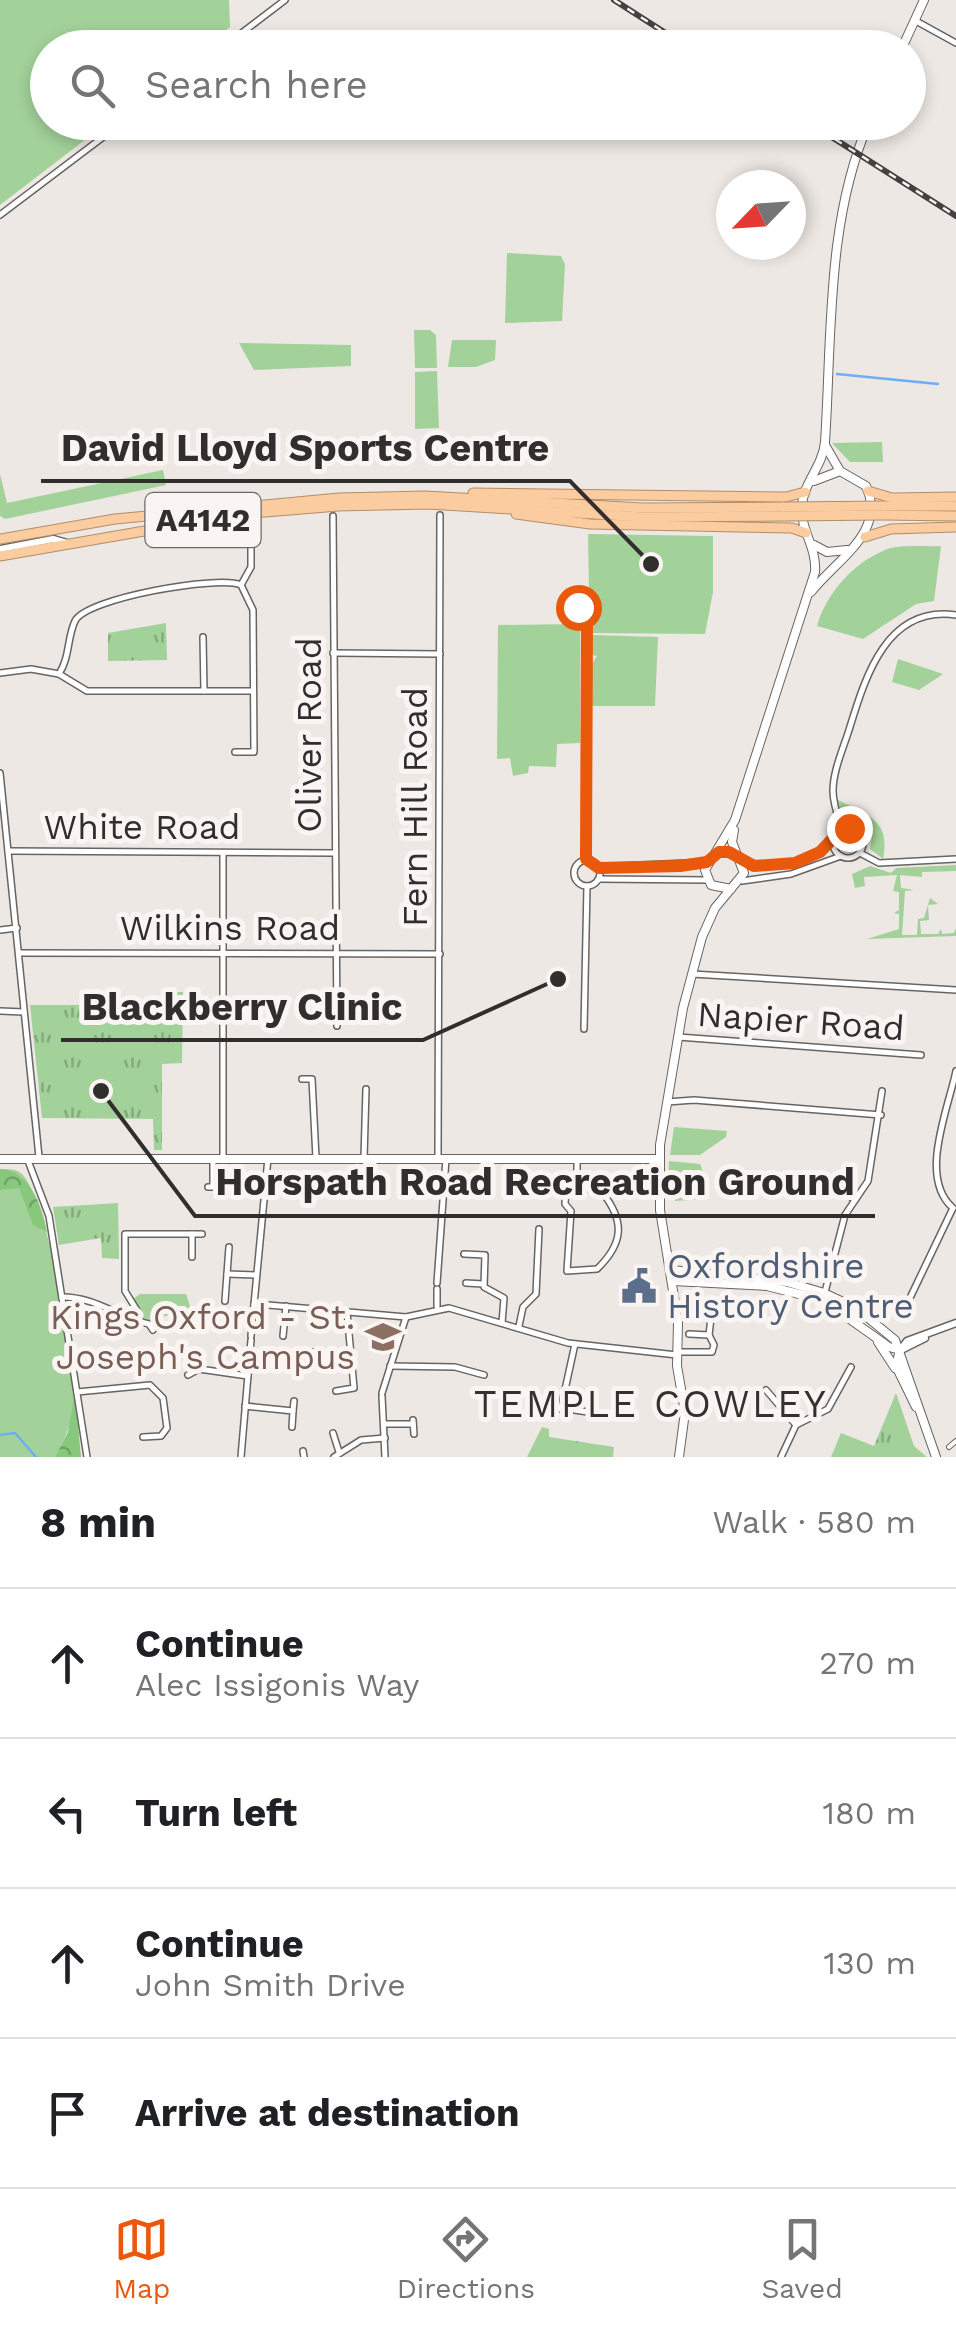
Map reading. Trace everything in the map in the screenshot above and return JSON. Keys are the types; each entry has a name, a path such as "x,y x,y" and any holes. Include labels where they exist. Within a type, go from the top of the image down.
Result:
{"highway":[{"path":"868,490 892,498 956,496"},
{"path":"425,496 641,493 786,497 804,492"},
{"name":"A4142","path":"0,540 115,519 265,502 425,496 784,511 956,506"},
{"name":"A4142","path":"0,553 242,514 300,509 428,504 642,517 784,511"},
{"path":"502,508 590,524 792,528 809,537"},
{"name":"A4142","path":"884,510 956,516"},
{"path":"866,537 891,529 956,527"}],"main road":[{"path":"909,30 922,0"},
{"path":"731,889 716,888 708,880 707,862 719,852 735,820 815,572 802,518 804,492 814,480 825,444 829,332 843,214 861,140"},
{"path":"806,599 847,550 866,537 871,520 868,490 857,478 840,471 825,444"},
{"path":"814,480 840,471"},
{"path":"809,537 826,552 847,550"},
{"path":"715,908 742,880 735,820"},
{"path":"719,852 739,859"},
{"path":"680,1457 685,1412 673,1281 660,1210 659,1159 678,1037 692,974 715,908 716,888"},
{"path":"0,1158 659,1159"},
{"path":"671,1270 775,1280 824,1296 876,1324 900,1350 936,1457"},
{"path":"673,1281 767,1286 824,1296 872,1335 900,1350"},
{"path":"872,1335 916,1406"},
{"path":"897,1370 900,1350"}],"street":[{"path":"246,30 285,0"},
{"path":"915,16 956,44"},
{"path":"0,215 99,140"},
{"name":"Fern Hill Road","path":"437,1307 442,1159 440,515"},
{"name":"Oliver Road","path":"333,516 337,1026"},
{"path":"242,585 251,567 251,535"},
{"path":"58,674 66,663 75,621 95,604 220,580 242,585"},
{"path":"235,752 254,755 253,610 242,585"},
{"path":"739,859 795,863 820,852 834,839 842,829 834,780 872,660 886,642 920,620 956,615"},
{"path":"586,859 587,616"},
{"path":"203,637 204,691"},
{"path":"333,653 440,654"},
{"path":"0,673 30,669 58,674 88,691 253,691"},
{"path":"0,773 39,1157"},
{"path":"842,829 860,833 860,852"},
{"path":"834,839 841,856"},
{"name":"White Road","path":"8,852 334,853"},
{"path":"223,852 218,1158 210,1186 226,1186"},
{"path":"742,880 791,874 841,856 852,858 860,852"},
{"path":"860,852 879,863 956,859"},
{"path":"586,859 599,868 707,862"},
{"path":"586,859 575,865 573,873 579,884 587,886 598,879 708,880"},
{"path":"598,879 599,868"},
{"path":"584,1028 587,886"},
{"path":"0,930 17,928"},
{"name":"Wilkins Road","path":"19,953 440,954"},
{"path":"692,974 956,990"},
{"path":"0,1011 24,1012"},
{"name":"Napier Road","path":"678,1037 922,1055"},
{"path":"914,1298 954,1208 940,1194 936,1172 956,1071"},
{"path":"302,1080 312,1080 316,1158"},
{"path":"364,1158 366,1090"},
{"path":"824,1296 845,1215 868,1180 882,1090"},
{"path":"667,1102 694,1100 881,1115"},
{"path":"27,1158 48,1216 86,1457"},
{"path":"241,1457 268,1158"},
{"path":"577,1160 577,1186"},
{"path":"806,1178 833,1184 854,1200"},
{"path":"566,1186 577,1186 602,1192 619,1219 614,1252 597,1269 566,1271 570,1211 565,1204 566,1186"},
{"path":"519,1326 522,1307 536,1294 539,1230"},
{"path":"136,1322 138,1312 125,1291 124,1234 202,1234"},
{"path":"192,1234 192,1257"},
{"path":"225,1301 229,1247"},
{"path":"464,1254 485,1255 484,1284 489,1293 504,1298 502,1324"},
{"path":"227,1274 256,1275"},
{"path":"466,1282 484,1284"},
{"path":"62,1298 95,1301 116,1315 150,1324 153,1330"},
{"path":"254,1304 406,1317 437,1307 519,1326 574,1344 706,1356 714,1346 709,1335 712,1309"},
{"path":"284,1336 286,1306"},
{"path":"336,1391 354,1388 347,1312"},
{"path":"386,1457 382,1395 406,1317"},
{"path":"900,1350 907,1342 956,1323"},
{"path":"689,1334 709,1335"},
{"path":"561,1408 574,1344"},
{"path":"312,1352 349,1356"},
{"path":"390,1366 454,1367 484,1375"},
{"path":"782,1457 796,1425 834,1403 851,1368"},
{"path":"188,1375 198,1369 248,1376"},
{"path":"77,1392 132,1383 150,1385 164,1398 167,1428 162,1436 142,1437"},
{"path":"766,1390 796,1425"},
{"path":"292,1427 294,1401"},
{"path":"245,1406 294,1411"},
{"path":"547,1414 561,1408 614,1416"},
{"path":"385,1424 413,1422 414,1434"},
{"path":"334,1433 337,1455 349,1447 385,1438"},
{"path":"949,1448 956,1442"},
{"path":"349,1447 349,1457"}],"green space":[{"path":"0,0 229,0 230,27 226,30 30,30 30,140 85,140 0,205"},
{"path":"507,253 561,256 565,264 562,321 505,323"},
{"path":"414,330 430,330 436,335 437,368 415,368"},
{"path":"452,340 496,340 495,360 476,367 448,367"},
{"path":"239,343 351,345 351,366 254,370"},
{"path":"437,371 439,428 415,429 415,372"},
{"path":"882,442 883,462 850,462 832,443"},
{"path":"163,470 166,485 5,519 0,516 0,474 7,503"},
{"path":"588,534 713,536 713,592 705,634 591,633 601,607 597,595 589,591"},
{"path":"941,546 934,601 916,604 863,639 817,626 842,581 862,563 898,547"},
{"path":"166,623 167,660 108,661 108,633"},
{"path":"580,624 580,743 557,744 556,767 529,766 528,773 513,776 510,758 497,759 498,625"},
{"path":"592,635 658,637 655,706 592,706 592,664 597,656 592,655"},
{"path":"898,659 943,674 919,690 892,682"},
{"path":"838,800 875,820 884,835 883,859 870,849 873,832 868,836 863,825 842,816"},
{"path":"956,865 956,871 922,872 922,877 900,875 901,888 914,890 905,891 902,935 917,935 918,919 924,918 930,898 938,904 928,905 929,920 920,921 921,934 938,934 941,929 942,934 954,933 956,928 956,936 867,939 899,929 899,914 894,913 899,910 899,892 893,891 897,875 864,877 865,886 855,888 852,874 870,866 891,873 896,868"},
{"path":"162,992 183,992 182,1063 162,1064 162,1150 154,1150 153,1119 42,1118 30,1005 161,1005"},
{"path":"674,1127 727,1131 726,1137 700,1155 670,1155"},
{"path":"669,1161 700,1164 708,1185 703,1186 704,1199 675,1201 674,1188 668,1188"},
{"path":"0,1169 19,1172 31,1189 41,1213 64,1311 74,1400 69,1426 55,1457 0,1457"},
{"path":"0,1169 19,1175 26,1182 38,1200 47,1232 33,1225 19,1188 0,1190"},
{"path":"118,1203 119,1259 102,1258 101,1238 59,1245 53,1207"},
{"path":"140,1294 186,1294 191,1309 150,1320 141,1317 133,1299"},
{"path":"75,1393 81,1457 55,1457 68,1432"},
{"path":"896,1393 914,1446 927,1457 831,1457 841,1433 874,1446"},
{"path":"542,1427 549,1429 549,1437 614,1447 613,1457 527,1457"}],"waterway":[{"path":"837,374 938,384"},
{"path":"0,1435 15,1433 36,1457"}],"railway":[{"path":"614,0 661,30"},
{"path":"836,140 956,216"}],"place":[{"name":"David Lloyd Sports Centre","path":"651,564"},
{"name":"Blackberry Clinic","path":"558,979"},
{"name":"Horspath Road Recreation Ground","path":"101,1091"},
{"name":"Oxfordshire History Centre","path":"639,1286"},
{"name":"Kings Oxford - St. Joseph's Campus","path":"383,1337"}],"district":[{"name":"TEMPLE COWLEY","path":"651,1404"}],"route":[{"path":"578,607 580,614 587,616 586,859 599,868 680,866 698,865 719,852 729,852 742,863 777,866 820,852 842,829 849,828"}]}
